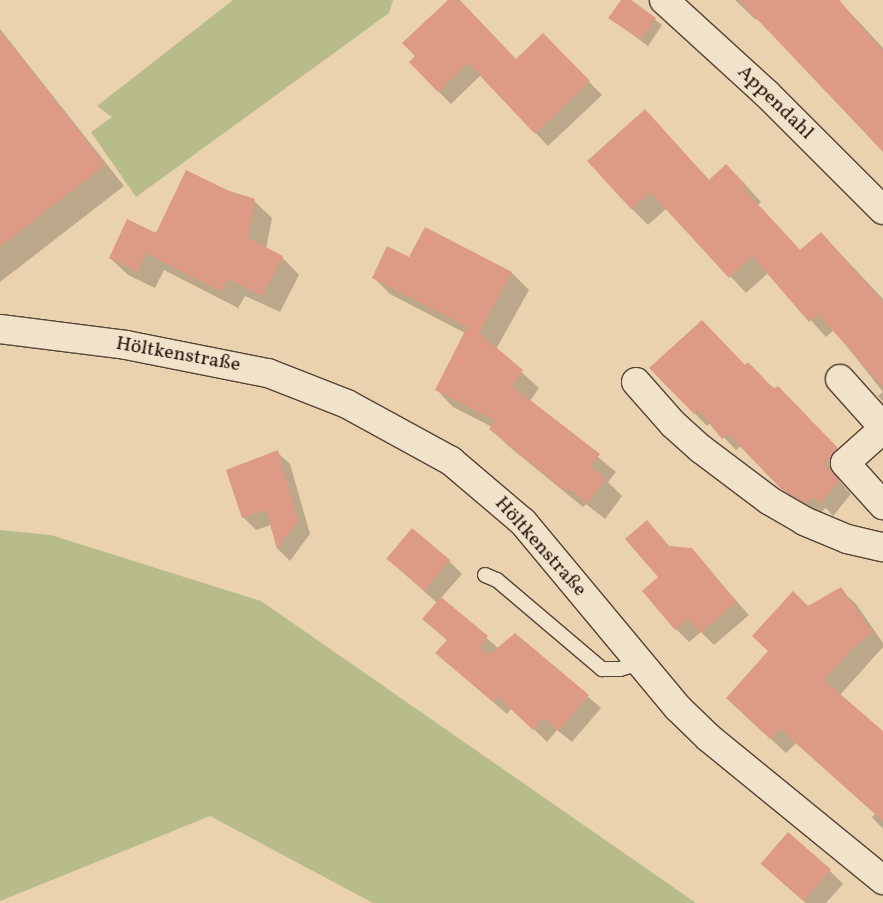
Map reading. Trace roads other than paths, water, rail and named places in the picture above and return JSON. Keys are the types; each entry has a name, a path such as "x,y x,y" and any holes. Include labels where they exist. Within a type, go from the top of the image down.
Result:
{"street":[{"name":"Appendahl","path":"664,0 767,94 883,210"},
{"name":"Höltkenstraße","path":"0,329 126,345 234,365 307,386 348,404 451,461 504,503 547,550 678,708 709,738 883,880"},
{"path":"840,379 883,428 845,463 883,505"},
{"path":"636,382 673,424 701,449 770,501 804,521 839,536 883,547"}],"lane":[{"path":"485,575 497,580 602,669 620,669 640,663"}]}
